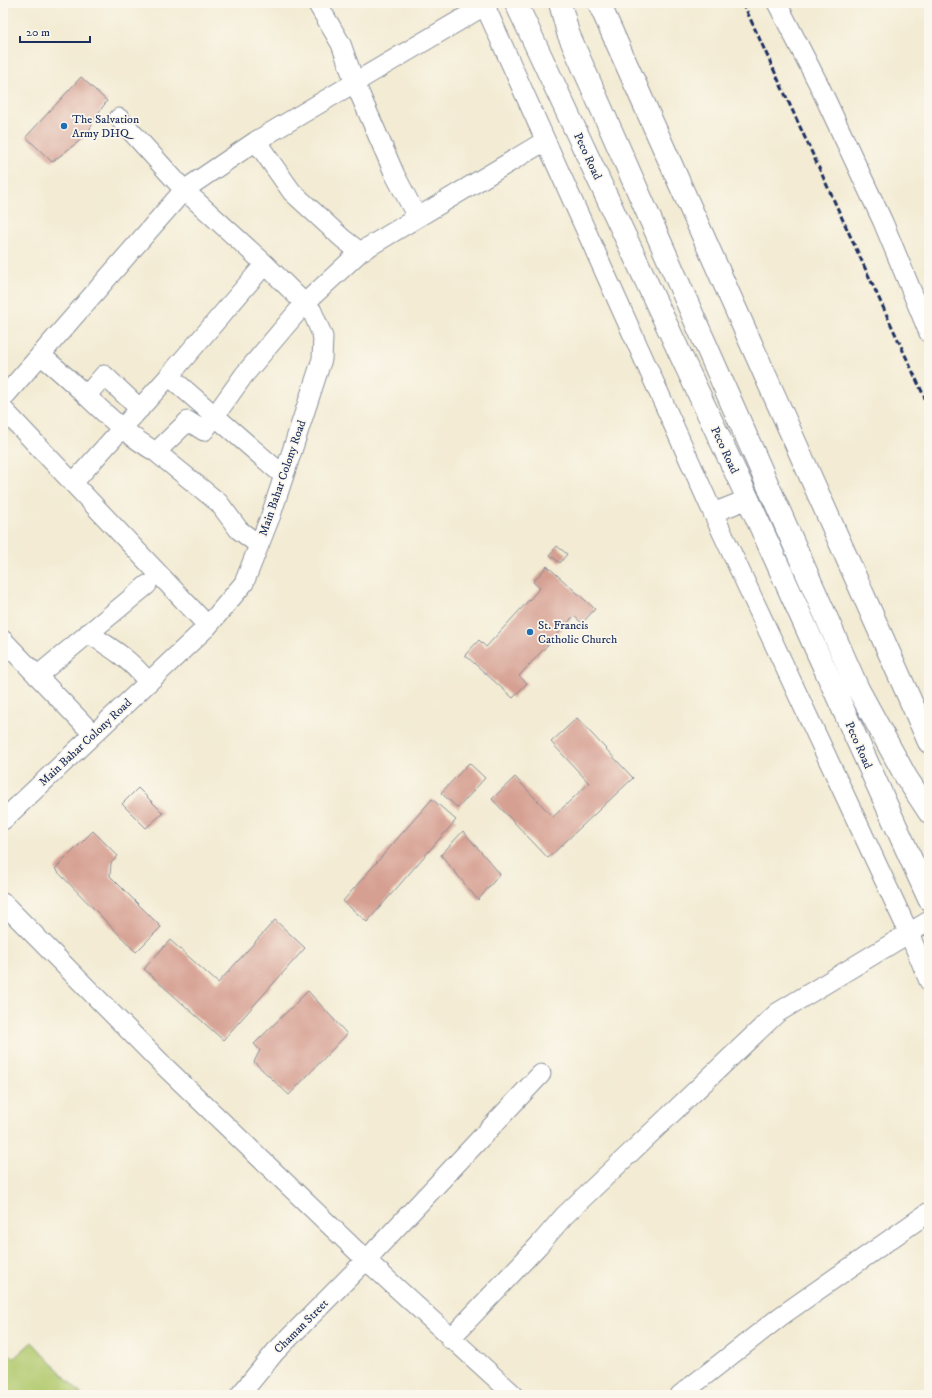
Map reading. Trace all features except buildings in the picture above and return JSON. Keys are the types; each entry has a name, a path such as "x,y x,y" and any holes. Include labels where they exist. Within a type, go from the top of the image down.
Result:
{"main road":[{"name":"Peco Road","path":"516,3 748,499 929,899"},
{"path":"560,3 568,33 858,689 906,777 929,812"},
{"path":"599,3 929,742"}],"street":[{"path":"317,3 341,44 355,83 395,175 417,217"},
{"path":"777,3 818,83 883,222 929,333"},
{"path":"3,398 184,190 256,141 487,4 544,142 713,513 909,933 929,981"},
{"name":"Main Bahar Colony Road","path":"3,820 208,626 244,583 284,476 322,358 323,337 312,311 265,264 184,190 119,118"},
{"path":"256,141 292,192 342,238 360,252"},
{"path":"156,452 188,421 204,431 244,375 304,304 360,252 544,142"},
{"path":"74,483 169,376 265,264"},
{"path":"40,355 60,370 139,442 156,452 219,503 239,530 259,545"},
{"path":"87,395 104,375 140,409"},
{"path":"169,376 284,476"},
{"path":"3,409 208,626"},
{"path":"713,513 748,499"},
{"path":"37,676 147,585"},
{"path":"88,633 125,657 136,666 148,682"},
{"path":"3,640 93,734"},
{"path":"3,903 162,1064 450,1339 514,1395"},
{"path":"450,1339 539,1245 564,1216 777,1013 929,921"},
{"name":"Chaman Street","path":"240,1395 275,1352 366,1260 541,1074"},
{"path":"680,1395 781,1316 929,1212"}],"green space":[{"path":"32,1342 82,1395 3,1395 3,1348 14,1358"}],"railway":[{"path":"743,3 929,407"}],"place":[{"name":"The Salvation Army DHQ","path":"64,126"},
{"name":"St. Francis Catholic Church","path":"530,632"}]}
